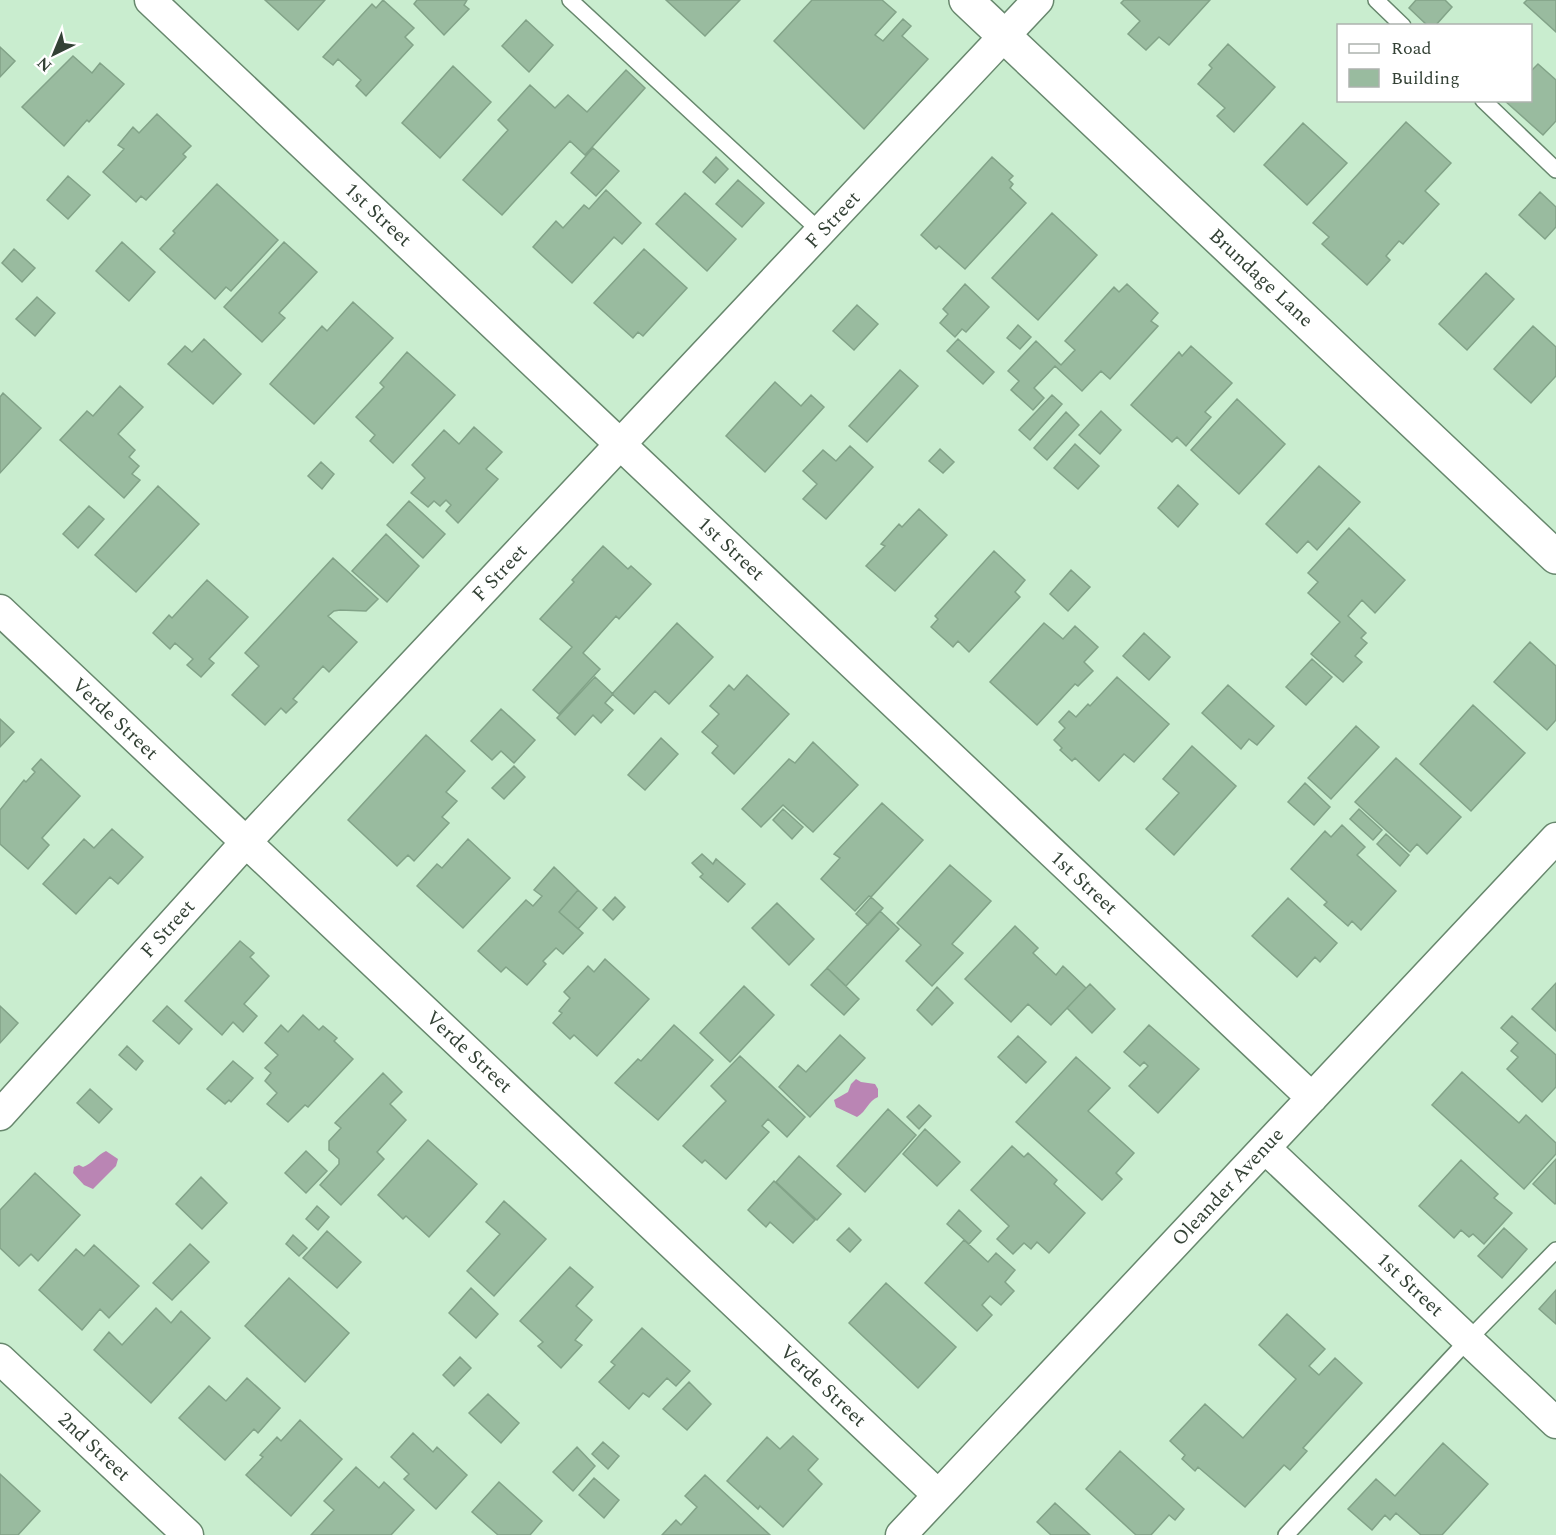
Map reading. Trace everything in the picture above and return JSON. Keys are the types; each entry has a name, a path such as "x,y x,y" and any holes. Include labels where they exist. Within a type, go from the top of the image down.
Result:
{"main road":[{"name":"Brundage Lane","path":"966,0 1556,557"}],"street":[{"name":"1st Street","path":"150,0 1312,1098"},
{"name":"F Street","path":"0,1115 246,842 1038,0"},
{"name":"Verde Street","path":"0,610 938,1495"},
{"name":"Oleander Avenue","path":"902,1535 1556,838"},
{"name":"1st Street","path":"1265,1148 1556,1423"},
{"name":"2nd Street","path":"0,1359 188,1535"}],"lane":[{"path":"570,0 821,232"},
{"path":"1377,0 1402,24"},
{"path":"1485,102 1556,170"},
{"path":"1287,1535 1468,1340 1556,1250"}],"shaded area":[{"path":"856,1079 875,1084 878,1089 878,1097 857,1117 836,1107 834,1100 848,1092"},
{"path":"106,1151 118,1159 116,1166 93,1189 84,1185 73,1173 74,1167 86,1166"}],"building":[{"path":"265,0 325,0 298,30"},
{"path":"383,0 414,28 405,37 413,45 366,96 356,86 361,80 338,59 333,65 323,57 372,4 376,8"},
{"path":"417,0 467,0 464,5 469,9 444,35 414,4"},
{"path":"666,0 740,0 705,36"},
{"path":"812,0 882,0 896,12 875,35 883,41 903,19 911,26 902,36 928,59 864,129 774,41"},
{"path":"1124,0 1210,0 1169,45 1159,37 1146,50 1128,34 1140,21 1121,3"},
{"path":"1416,0 1445,0 1452,7 1437,24 1426,24 1409,8"},
{"path":"1527,0 1556,0 1556,32 1524,3"},
{"path":"526,20 553,45 529,72 502,46"},
{"path":"1228,44 1275,87 1234,132 1217,116 1225,108 1198,84 1212,68 1209,65"},
{"path":"0,47 15,61 0,77"},
{"path":"73,56 92,73 100,63 124,84 64,146 22,107"},
{"path":"1538,64 1556,80 1556,121 1543,135 1506,102 1532,102 1532,70"},
{"path":"453,66 491,102 440,158 402,123"},
{"path":"626,70 645,88 585,155 570,141 502,215 463,180 508,130 498,120 530,85 555,108 568,95 587,112"},
{"path":"157,114 191,146 183,154 186,157 146,200 141,196 136,202 103,172 124,149 118,145 133,127 139,133"},
{"path":"1406,122 1451,163 1425,191 1439,204 1403,244 1399,241 1386,256 1390,260 1367,285 1322,244 1329,237 1313,223"},
{"path":"1303,123 1347,163 1307,205 1264,165"},
{"path":"593,148 619,171 596,196 571,173"},
{"path":"716,157 728,169 715,183 703,172"},
{"path":"992,157 1013,176 1009,180 1013,184 1010,188 1026,203 965,269 939,246 936,249 921,235"},
{"path":"68,176 90,195 68,219 47,200"},
{"path":"738,180 764,203 742,227 716,204"},
{"path":"217,184 278,240 231,291 226,287 215,299 160,249 175,233 173,231"},
{"path":"606,190 641,223 622,244 614,237 572,283 533,247 556,221 563,228 584,205 589,209"},
{"path":"1540,192 1556,207 1556,227 1545,239 1519,215"},
{"path":"685,193 736,239 707,271 656,224"},
{"path":"1052,213 1097,255 1038,320 992,278"},
{"path":"122,242 155,272 129,301 96,271"},
{"path":"284,242 317,272 279,313 285,318 262,342 224,307"},
{"path":"14,249 35,268 22,282 2,263"},
{"path":"644,249 687,288 643,336 638,332 633,338 594,303"},
{"path":"1486,273 1514,299 1467,350 1439,324"},
{"path":"965,284 989,307 966,332 962,329 955,337 940,323 948,314 943,309"},
{"path":"1127,284 1158,313 1151,321 1158,326 1110,379 1101,371 1082,391 1055,366 1034,388 1044,398 1033,410 1011,390 1019,381 1008,371 1036,341 1061,365 1075,350 1065,341 1114,287 1119,292"},
{"path":"37,297 55,313 35,336 16,319"},
{"path":"353,302 393,338 314,424 270,384 322,326 327,331"},
{"path":"857,305 878,324 854,350 833,331"},
{"path":"1018,325 1031,337 1020,349 1007,338"},
{"path":"1533,326 1556,347 1556,376 1531,403 1494,369"},
{"path":"204,339 241,374 213,404 168,364 185,346 192,352"},
{"path":"958,339 994,372 983,384 947,351"},
{"path":"1191,346 1232,383 1205,412 1211,417 1186,446 1177,437 1172,442 1131,405 1179,352 1182,356"},
{"path":"407,352 455,395 393,463 370,441 375,435 356,417 384,387 380,383"},
{"path":"900,370 918,386 867,442 849,426"},
{"path":"775,382 801,406 811,395 824,407 765,472 726,436"},
{"path":"120,386 143,407 118,434 135,450 129,457 139,466 132,474 140,480 124,498 60,440 87,411 93,416"},
{"path":"3,393 41,428 0,473 0,397"},
{"path":"1052,395 1062,404 1030,440 1019,430"},
{"path":"1237,399 1285,444 1239,494 1191,450"},
{"path":"1101,411 1121,430 1100,454 1079,435"},
{"path":"1066,412 1079,425 1047,460 1034,448"},
{"path":"474,427 502,452 486,469 498,479 458,523 446,511 451,505 446,500 440,506 434,501 428,507 411,493 425,478 412,465 444,430 459,444"},
{"path":"1075,444 1099,466 1078,489 1054,468"},
{"path":"850,446 873,467 826,519 803,499 817,484 803,471 823,450 836,461"},
{"path":"940,449 954,462 943,473 929,461"},
{"path":"321,462 334,474 322,489 308,476"},
{"path":"1319,466 1360,502 1317,550 1308,541 1297,553 1266,524"},
{"path":"1178,485 1198,504 1178,527 1158,508"},
{"path":"158,486 199,524 136,592 95,555"},
{"path":"409,501 445,534 423,558 387,525"},
{"path":"89,506 104,519 78,548 63,534"},
{"path":"919,509 947,535 895,591 866,566 885,546 881,544 899,524 902,527"},
{"path":"1349,528 1405,580 1375,613 1362,600 1348,616 1366,633 1361,638 1367,643 1355,656 1362,662 1343,682 1311,654 1340,622 1308,593 1318,582 1308,573"},
{"path":"386,534 419,566 387,602 352,571"},
{"path":"603,546 628,569 631,566 651,584 619,619 616,616 583,653 600,669 559,714 533,690 572,647 540,619"},
{"path":"994,551 1025,580 1015,592 1020,597 969,652 958,641 953,647 931,627 938,619 935,616"},
{"path":"333,558 378,599 366,611 340,610 328,616 357,642 329,672 323,666 293,699 297,702 286,713 281,708 265,725 232,695 259,666 245,653"},
{"path":"1071,570 1090,587 1068,611 1050,594"},
{"path":"207,580 248,617 209,659 214,663 201,677 187,665 193,659 175,643 170,649 153,633 169,615 172,618"},
{"path":"677,623 713,657 669,704 655,691 634,714 612,694"},
{"path":"1044,623 1063,639 1075,626 1098,647 1084,662 1093,671 1078,686 1075,684 1037,725 990,682"},
{"path":"1144,633 1170,657 1149,680 1123,656"},
{"path":"1530,642 1556,666 1556,720 1547,730 1494,682"},
{"path":"1312,659 1332,677 1306,705 1286,687"},
{"path":"747,675 789,714 734,774 712,753 718,746 702,732 719,714 710,706 729,685 734,690"},
{"path":"595,677 613,694 605,703 613,710 601,723 593,715 575,735 557,718"},
{"path":"1117,677 1169,724 1134,762 1124,754 1099,781 1075,758 1072,761 1060,750 1062,748 1054,740 1065,728 1059,722 1069,711 1076,717 1088,704 1090,706"},
{"path":"1228,685 1274,726 1257,745 1249,739 1241,749 1202,713"},
{"path":"1473,705 1525,753 1471,811 1420,764"},
{"path":"501,709 535,740 514,763 501,751 492,760 471,741"},
{"path":"0,719 14,732 0,747"},
{"path":"1356,726 1379,747 1331,799 1308,778"},
{"path":"426,735 465,771 446,792 457,801 442,817 449,823 414,861 408,855 397,866 348,820"},
{"path":"661,738 678,754 645,790 628,775"},
{"path":"813,742 858,785 813,832 783,805 761,827 742,809 789,759 795,763"},
{"path":"1192,746 1236,786 1174,855 1146,829 1179,793 1163,779"},
{"path":"1396,758 1461,817 1427,854 1417,844 1410,852 1355,802"},
{"path":"41,759 80,796 42,838 49,845 28,869 0,844 0,810 24,780 26,782 35,772 32,769"},
{"path":"514,766 525,777 504,799 492,788"},
{"path":"1305,783 1330,807 1314,825 1288,802"},
{"path":"882,803 923,840 871,897 869,896 855,911 821,879 840,858 834,854"},
{"path":"783,809 803,827 792,839 773,820"},
{"path":"1359,809 1382,830 1373,840 1350,819"},
{"path":"1342,825 1365,847 1357,855 1396,891 1361,930 1352,921 1348,926 1324,905 1327,902 1291,869 1325,831 1331,837"},
{"path":"112,829 143,857 118,884 110,877 76,914 43,884 84,839 94,848"},
{"path":"1386,834 1409,855 1400,866 1377,844"},
{"path":"468,839 510,878 463,928 417,886 437,864 442,868"},
{"path":"702,854 713,864 716,859 745,884 728,902 700,877 703,874 692,863"},
{"path":"950,865 991,901 952,944 963,953 932,986 906,961 921,945 897,923"},
{"path":"554,867 578,890 559,912 583,933 563,954 556,948 543,961 546,964 527,985 506,967 501,972 478,951 526,900 533,906 542,896 534,890"},
{"path":"578,890 597,908 578,929 559,912"},
{"path":"615,897 625,907 613,920 603,910"},
{"path":"871,897 883,908 868,925 856,914"},
{"path":"1288,898 1337,943 1320,962 1315,957 1297,977 1252,936"},
{"path":"777,903 814,939 789,965 752,928"},
{"path":"880,911 899,929 846,986 827,968"},
{"path":"1015,926 1038,948 1033,953 1056,975 1063,966 1086,988 1051,1025 1028,1004 1011,1022 965,979"},
{"path":"240,941 254,953 250,957 269,976 244,1004 257,1016 243,1032 233,1022 222,1035 185,1001"},
{"path":"605,959 649,999 597,1056 574,1035 570,1039 553,1023 562,1013 559,1011 570,998 564,992 588,966 594,972"},
{"path":"827,968 859,999 844,1015 811,985"},
{"path":"1556,983 1556,1031 1532,1009"},
{"path":"1090,984 1115,1009 1092,1033 1067,1008"},
{"path":"744,986 774,1015 730,1062 700,1033"},
{"path":"937,987 953,1003 932,1025 917,1010"},
{"path":"0,1006 18,1023 0,1043"},
{"path":"167,1006 192,1029 179,1044 153,1021"},
{"path":"303,1015 319,1030 323,1026 337,1038 334,1041 353,1059 308,1107 305,1105 288,1122 267,1104 277,1093 265,1081 271,1073 265,1068 278,1055 265,1043 281,1025 288,1032"},
{"path":"1512,1016 1556,1055 1556,1087 1542,1102 1507,1069 1518,1057 1511,1051 1518,1043 1501,1028"},
{"path":"674,1025 713,1060 658,1120 615,1083 638,1059 641,1061"},
{"path":"1149,1025 1199,1069 1158,1113 1129,1086 1148,1066 1144,1062 1140,1066 1124,1052"},
{"path":"840,1035 865,1058 810,1117 779,1087 798,1065 806,1072"},
{"path":"1018,1036 1046,1062 1026,1083 998,1057"},
{"path":"127,1046 143,1061 136,1070 119,1055"},
{"path":"740,1056 805,1117 787,1137 768,1119 762,1126 769,1132 726,1179 705,1160 702,1163 683,1146 726,1101 711,1086"},
{"path":"1076,1057 1110,1088 1088,1111 1134,1153 1116,1173 1122,1179 1102,1200 1016,1122"},
{"path":"233,1061 253,1078 231,1102 229,1100 225,1104 207,1089"},
{"path":"1462,1072 1519,1123 1526,1115 1556,1143 1556,1154 1524,1189 1432,1105"},
{"path":"383,1073 402,1092 390,1104 406,1120 377,1152 384,1159 341,1205 320,1185 339,1164 339,1159 329,1150 329,1141 341,1128 335,1123"},
{"path":"90,1089 112,1109 99,1123 77,1103"},
{"path":"919,1105 931,1116 919,1129 907,1117"},
{"path":"888,1109 916,1135 865,1192 837,1166"},
{"path":"925,1129 960,1162 937,1186 903,1154"},
{"path":"428,1140 477,1184 429,1237 406,1216 403,1219 378,1195"},
{"path":"1012,1146 1024,1157 1028,1153 1057,1180 1054,1184 1085,1213 1049,1253 1037,1242 1031,1249 1024,1243 1013,1254 997,1239 1009,1226 971,1190"},
{"path":"306,1151 327,1171 306,1193 285,1173"},
{"path":"799,1156 841,1194 817,1220 776,1182"},
{"path":"1556,1159 1556,1203 1555,1204 1533,1184"},
{"path":"1461,1160 1498,1194 1494,1198 1512,1213 1484,1244 1473,1234 1469,1237 1461,1230 1454,1238 1419,1206"},
{"path":"35,1173 80,1215 38,1261 31,1254 19,1266 0,1248 0,1210"},
{"path":"201,1177 227,1203 202,1229 176,1204"},
{"path":"774,1181 815,1220 793,1243 770,1222 766,1227 748,1210"},
{"path":"504,1201 546,1239 494,1296 467,1271 500,1234 486,1222"},
{"path":"317,1206 329,1217 318,1230 306,1219"},
{"path":"959,1210 981,1231 969,1244 947,1224"},
{"path":"849,1228 861,1240 850,1252 837,1240"},
{"path":"1504,1228 1527,1249 1502,1278 1478,1256"},
{"path":"327,1231 361,1262 337,1288 303,1258"},
{"path":"293,1235 307,1248 299,1256 286,1244"},
{"path":"964,1240 988,1262 996,1253 1015,1270 1005,1282 1014,1291 1001,1305 990,1296 982,1305 992,1315 977,1331 925,1283"},
{"path":"190,1244 209,1262 172,1300 153,1283"},
{"path":"94,1245 139,1286 109,1318 100,1309 82,1330 39,1290 76,1249 84,1256"},
{"path":"570,1267 593,1287 576,1306 592,1320 575,1340 582,1345 561,1368 538,1346 543,1342 520,1321"},
{"path":"289,1278 349,1333 305,1382 245,1326"},
{"path":"886,1283 956,1347 918,1388 849,1323"},
{"path":"471,1288 498,1314 476,1338 449,1313"},
{"path":"1556,1290 1556,1324 1539,1309"},
{"path":"156,1308 171,1323 181,1311 210,1338 151,1403 94,1350 109,1332 122,1345"},
{"path":"1287,1314 1325,1349 1309,1366 1319,1375 1335,1358 1362,1383 1303,1448 1307,1451 1290,1470 1284,1465 1245,1507 1198,1467 1195,1471 1182,1459 1185,1455 1170,1441 1205,1404 1243,1438 1296,1379 1259,1345"},
{"path":"642,1328 690,1371 676,1386 667,1378 649,1397 643,1393 629,1409 599,1382 615,1365 611,1362"},
{"path":"460,1357 471,1368 454,1386 443,1375"},
{"path":"247,1378 280,1408 258,1433 254,1429 225,1460 179,1418 209,1386 226,1401"},
{"path":"689,1382 711,1404 687,1430 663,1409"},
{"path":"488,1394 519,1423 501,1443 469,1413"},
{"path":"300,1420 342,1459 291,1516 246,1475 277,1437 281,1441"},
{"path":"413,1433 433,1452 437,1447 467,1475 436,1509 404,1479 409,1474 391,1457"},
{"path":"793,1436 818,1459 808,1470 822,1484 783,1527 760,1506 758,1509 727,1481 767,1437 780,1449"},
{"path":"603,1442 619,1456 608,1469 592,1454"},
{"path":"1443,1443 1488,1484 1442,1535 1421,1535 1396,1513 1390,1520 1385,1515 1372,1530 1348,1509 1376,1479 1395,1496"},
{"path":"577,1447 595,1466 573,1491 553,1472"},
{"path":"1120,1451 1184,1509 1175,1520 1169,1515 1151,1535 1136,1535 1086,1489"},
{"path":"356,1467 379,1488 384,1482 414,1510 391,1535 311,1535 334,1510 324,1501"},
{"path":"0,1474 40,1511 18,1535 0,1535"},
{"path":"705,1475 770,1535 662,1535 676,1520 681,1525 697,1507 685,1496"},
{"path":"594,1478 619,1500 604,1518 579,1495"},
{"path":"499,1482 542,1521 530,1535 498,1535 472,1512"},
{"path":"1055,1503 1090,1535 1051,1535 1037,1522"}]}
